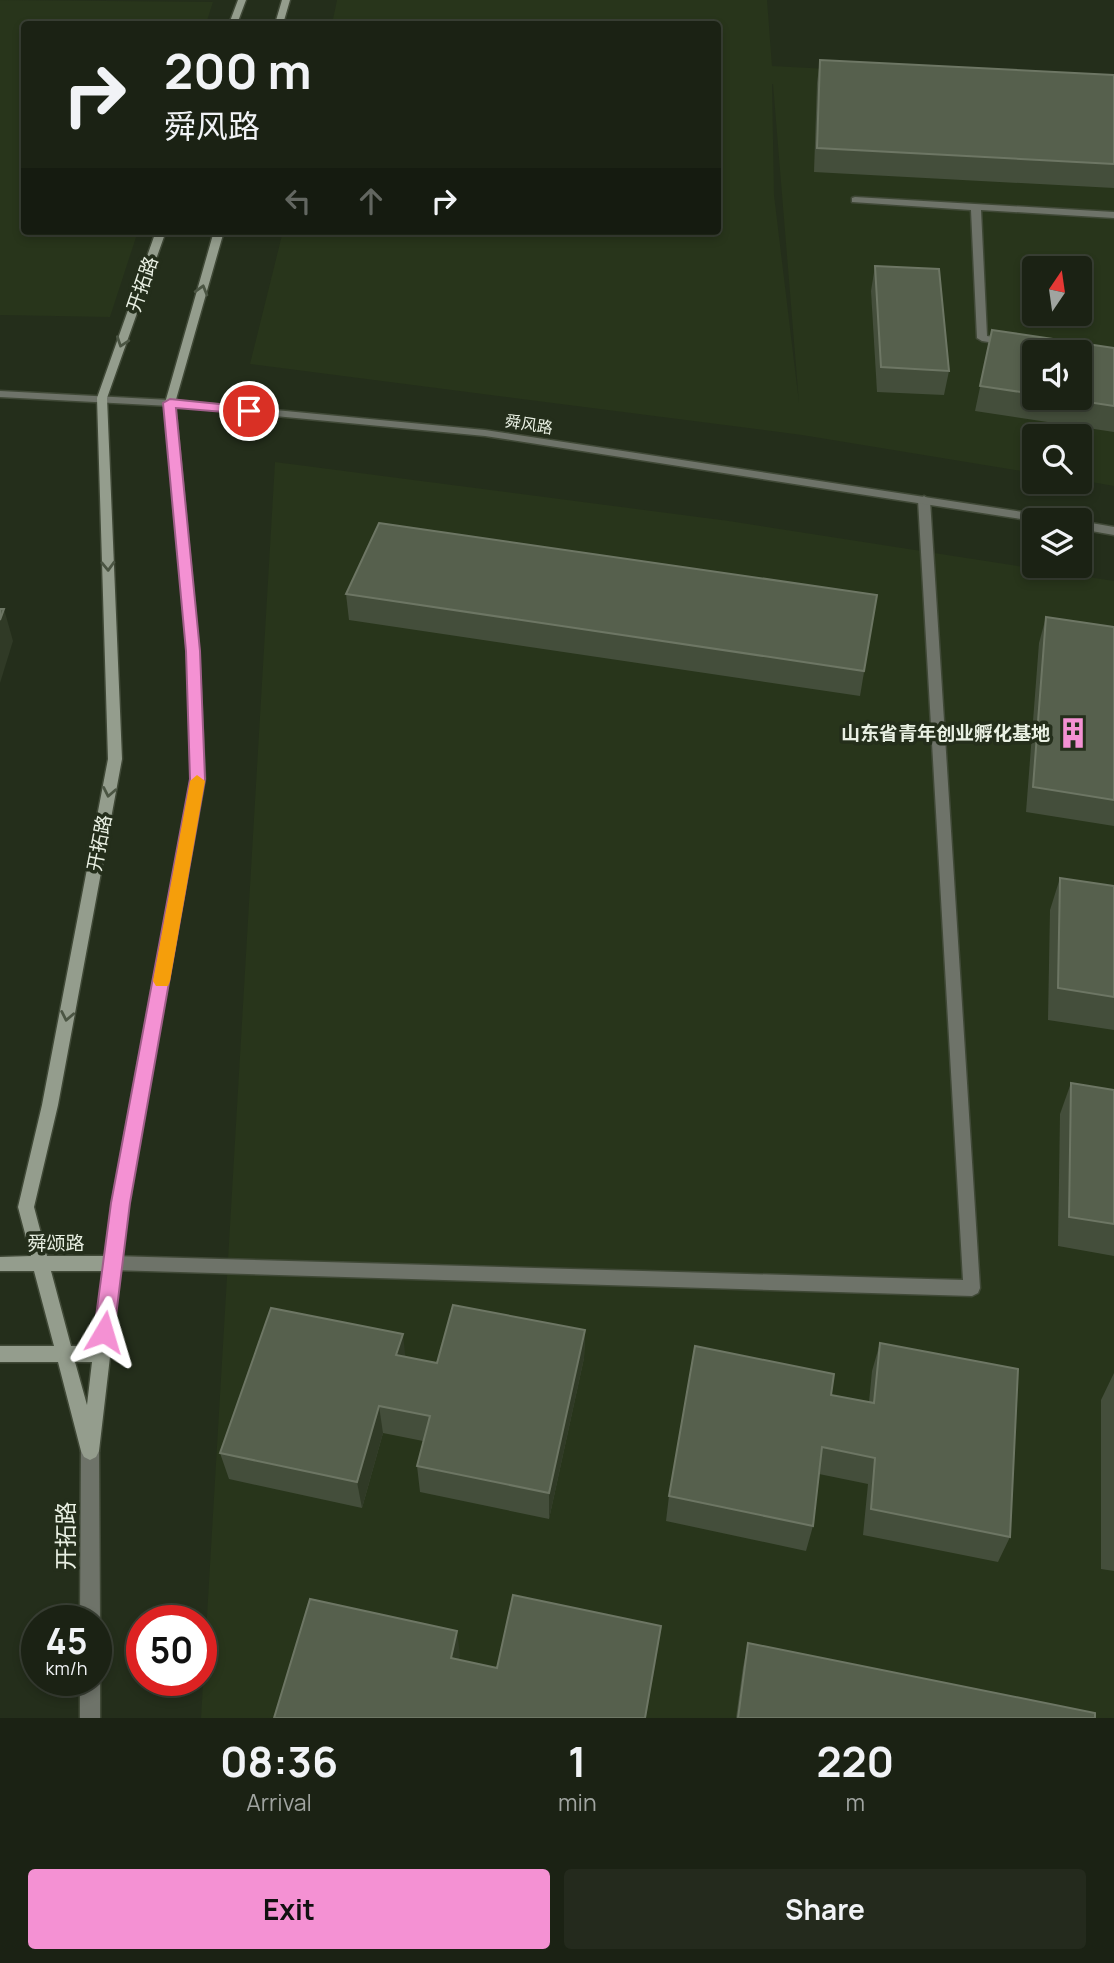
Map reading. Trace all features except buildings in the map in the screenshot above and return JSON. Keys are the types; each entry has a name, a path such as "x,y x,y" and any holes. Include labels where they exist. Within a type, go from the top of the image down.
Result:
{"main road":[{"path":"234,21 242,0"},
{"path":"280,21 286,0"},
{"name":"开拓路","path":"90,1451 26,1208 50,1105 115,759 102,398 160,235"},
{"name":"开拓路","path":"90,1451 120,1203 198,779 193,651 170,403 218,235"},
{"name":"舜颂路","path":"0,1264 113,1264"},
{"path":"0,1354 101,1354"}],"street":[{"path":"855,200 1114,215"},
{"path":"976,207 982,338 1022,344"},
{"name":"舜风路","path":"0,394 170,403 485,433 1022,516"},
{"path":"113,1264 972,1289 924,500"},
{"path":"1092,527 1114,531"},
{"name":"开拓路","path":"90,1451 90,1605"},
{"path":"90,1696 90,1718"}],"shaded area":[{"path":"0,0 213,2 207,21 21,21 21,235 137,235 110,317 0,315"},
{"path":"337,0 767,0 772,66 1114,84 1114,486 1092,482 1092,424 1022,424 1022,471 802,435 250,364 282,235 721,235 721,21 333,21","holes":["772,84 773,84 799,403 774,195"]},
{"path":"275,462 729,521 1022,567 1022,578 1092,578 1114,581 1114,1718 201,1718 202,1696 217,1696 217,1605 208,1605"}],"slow traffic":[{"path":"162,981 197,781"}],"place":[{"name":"山东省青年创业孵化基地","path":"1073,733"}],"route":[{"path":"104,1332 120,1203 198,779 193,651 170,403 249,411"}]}
